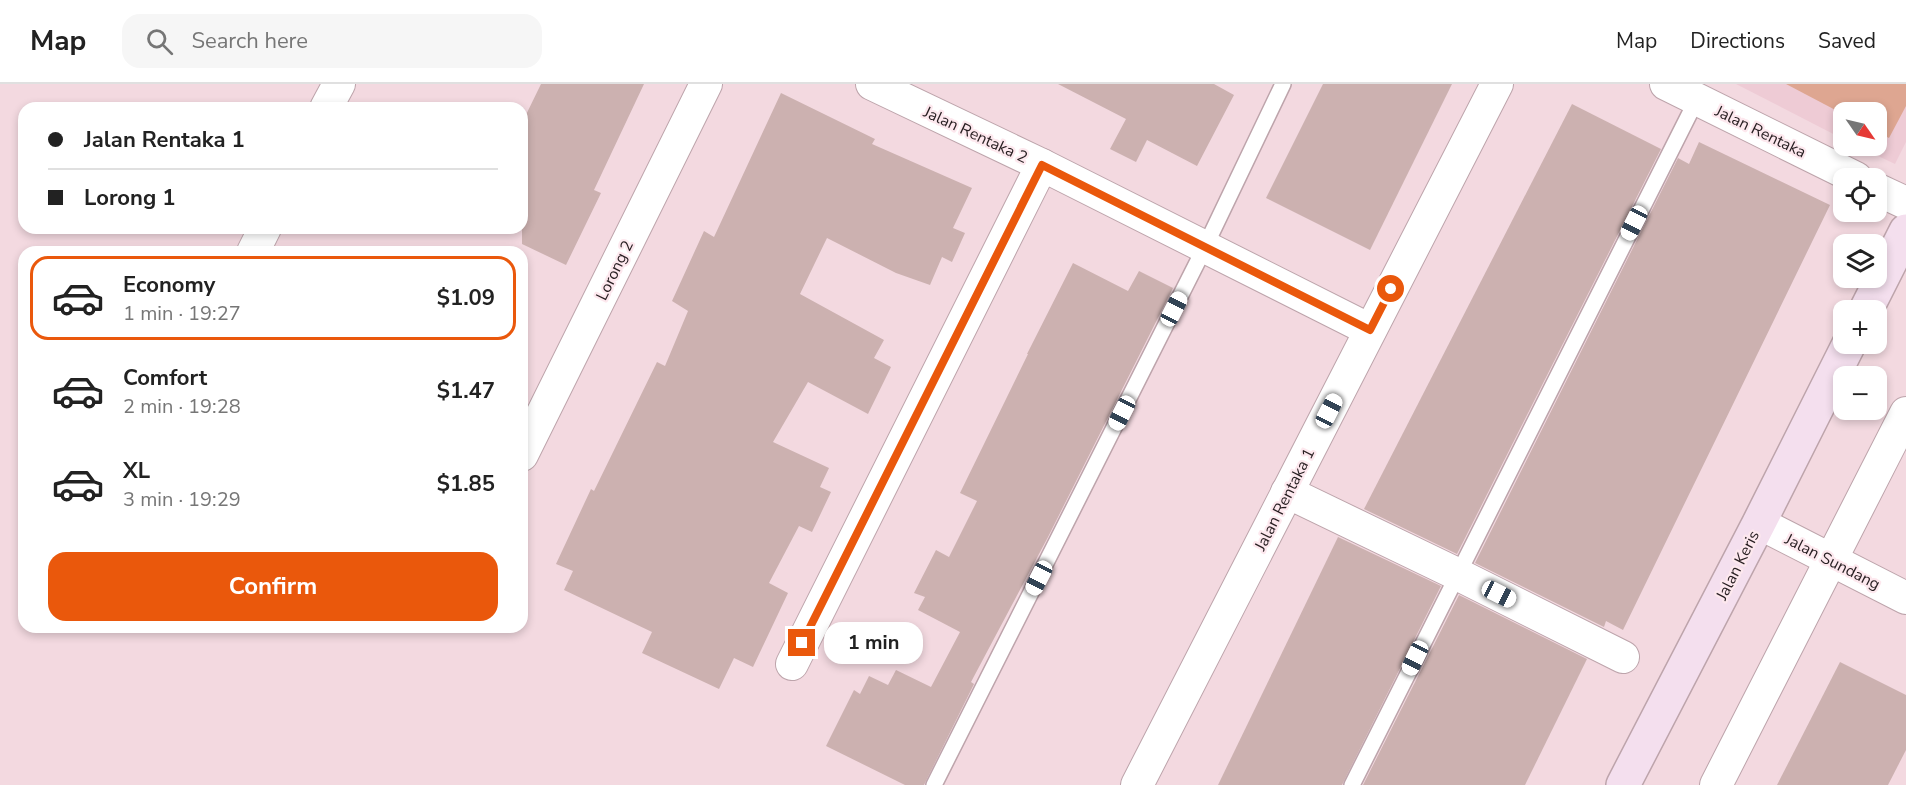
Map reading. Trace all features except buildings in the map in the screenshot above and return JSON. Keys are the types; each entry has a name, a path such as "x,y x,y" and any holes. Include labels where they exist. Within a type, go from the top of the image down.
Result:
{"street":[{"path":"329,102 339,84"},
{"name":"Lorong 2","path":"528,443 706,84"},
{"name":"Jalan Rentaka 2","path":"872,84 1042,165 1370,330"},
{"name":"Jalan Rentaka 1","path":"1137,785 1497,84"},
{"name":"Jalan Rentaka","path":"1666,84 1836,168"},
{"path":"792,663 1042,165"},
{"path":"1887,194 1906,203"},
{"path":"1871,300 1906,231"},
{"name":"Jalan Keris","path":"1623,785 1844,354"},
{"path":"1716,785 1906,413"},
{"path":"1287,492 1623,657"},
{"name":"Jalan Sundang","path":"1759,523 1906,598"}],"lane":[{"path":"934,785 1205,247 1283,84"},
{"path":"1352,785 1696,99"}],"shaded area":[{"path":"1736,84 1906,84 1906,142 1895,164 1878,156 1887,156 1887,102 1833,102 1833,134"},
{"path":"1786,84 1906,84 1906,106 1889,138 1887,137 1887,102 1833,102 1833,109"}],"route":[{"path":"802,643 1042,165 1370,330 1391,289"}]}
